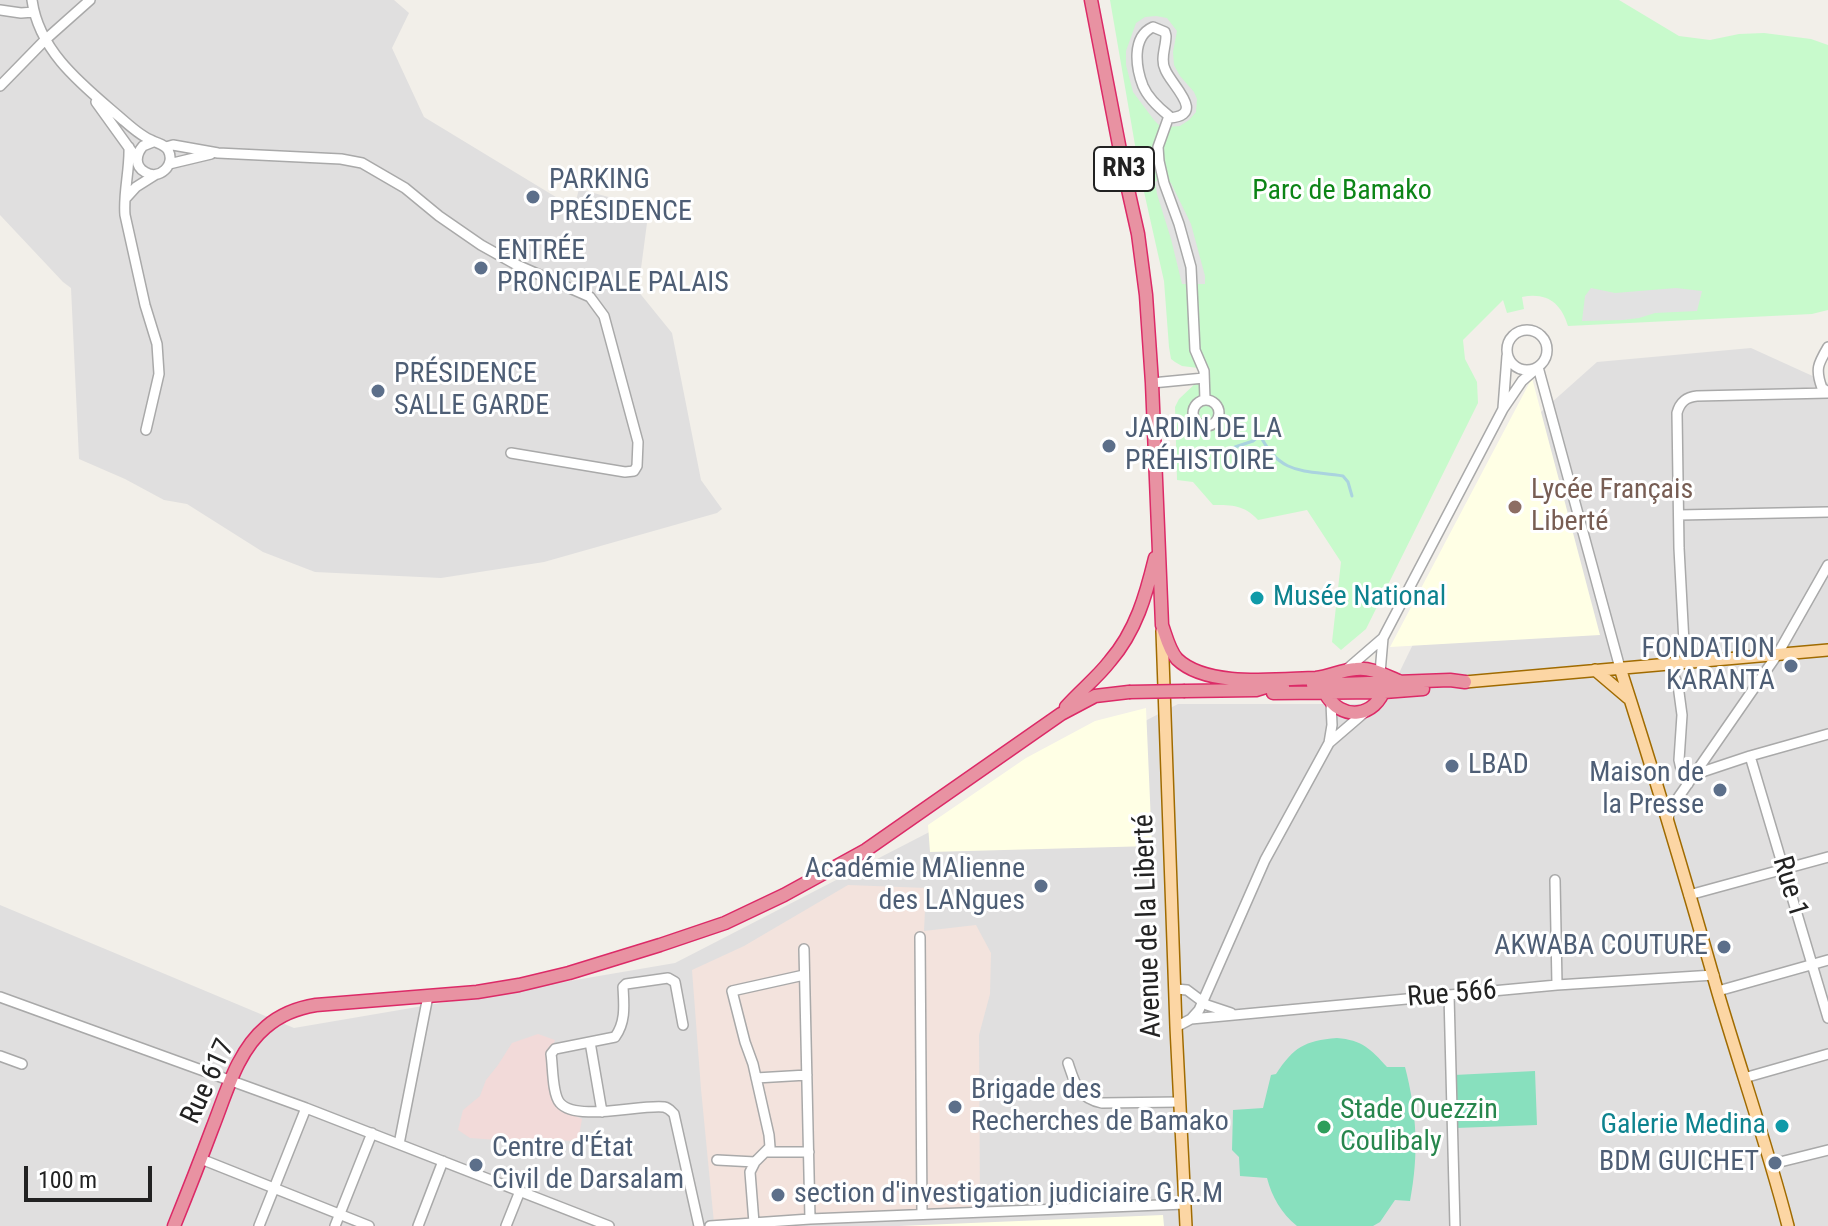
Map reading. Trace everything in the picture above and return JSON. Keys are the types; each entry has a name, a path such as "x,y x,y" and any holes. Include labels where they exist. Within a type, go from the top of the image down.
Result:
{"highway":[{"name":"RN3","path":"1091,0 1138,234 1146,295 1159,543"},
{"path":"1159,543 1162,625 1170,649 1178,660 1210,677 1316,678 1358,668 1369,669 1383,682 1450,686 1465,682"},
{"path":"1061,714 1108,664 1129,635 1145,597 1159,543"},
{"path":"1061,714 1095,696 1129,692 1256,690 1328,694 1383,682 1465,682"},
{"path":"1328,694 1342,710 1365,712 1376,703 1383,682"},
{"name":"Rue 617","path":"174,1226 231,1081 249,1046 264,1028 280,1016 300,1008 330,1003 477,992 569,973 725,923 866,850 1061,714"}],"main road":[{"name":"Avenue de la Liberté","path":"1162,625 1186,1226"},
{"path":"1465,682 1828,650"},
{"path":"1620,668 1772,1164 1788,1226"},
{"path":"1595,670 1632,703"}],"street":[{"path":"32,0 37,24 45,40 84,86 137,162 146,173 155,175"},
{"path":"0,86 90,0"},
{"path":"0,10 34,12"},
{"path":"1153,27 1165,32 1164,68 1186,99 1183,113 1169,118 1144,88 1138,63 1137,49 1141,39 1153,27"},
{"path":"84,86 131,127 166,147 170,158 164,171 136,187 124,200"},
{"path":"1169,118 1158,147 1159,161 1191,267 1195,350 1204,371 1205,400"},
{"path":"137,162 143,146 153,142"},
{"path":"166,147 173,145 218,153 341,159 362,163 405,188 481,245 515,264 590,297 604,316 638,442 637,466 634,471 625,472 511,453"},
{"path":"129,147 130,163 124,200 142,292 157,344 159,374 146,430"},
{"path":"169,164 218,153"},
{"path":"1176,1027 1191,1019 1199,1010 1265,860 1329,743 1332,725 1328,694 1343,672 1383,638 1503,409 1522,381 1544,360 1547,348 1542,337 1532,331 1520,331 1511,338 1507,350 1503,409"},
{"path":"1685,662 1679,515 1679,405 1697,396 1826,391 1817,371 1828,347"},
{"path":"1507,356 1516,368 1531,370 1538,367"},
{"path":"1538,367 1620,668"},
{"path":"1152,383 1204,378"},
{"path":"1679,515 1828,512"},
{"path":"1668,819 1671,808 1777,655 1828,565"},
{"path":"1383,638 1383,682"},
{"path":"1668,663 1678,685 1682,715 1679,760 1688,784"},
{"path":"1329,743 1365,712"},
{"path":"1696,774 1828,734"},
{"name":"Rue 1","path":"1750,756 1828,1018"},
{"path":"1689,895 1828,857"},
{"path":"1555,880 1557,985"},
{"path":"920,937 922,1214"},
{"path":"804,949 810,1219"},
{"path":"1718,991 1828,960"},
{"path":"754,1223 750,1172 770,1147 769,1135 732,991 804,975"},
{"name":"Rue 566","path":"1191,1019 1557,985 1714,975"},
{"path":"683,1025 672,979 626,984 623,987 624,1011 615,1037 552,1051 556,1096 560,1104 568,1109 602,1112 664,1107 674,1114 699,1226"},
{"path":"1176,989 1187,990 1207,1005 1235,1014"},
{"path":"1449,995 1455,1226"},
{"path":"399,1144 428,996"},
{"path":"0,997 306,1108 594,1223 609,1226"},
{"path":"590,1042 602,1112"},
{"path":"1744,1078 1828,1054"},
{"path":"0,1056 22,1064"},
{"path":"1068,1063 1079,1092 1089,1100 1102,1103 1180,1102"},
{"path":"756,1078 807,1075"},
{"path":"259,1226 306,1108"},
{"path":"335,1226 372,1133"},
{"path":"1772,1164 1828,1150"},
{"path":"766,1152 809,1152"},
{"path":"201,1159 369,1226"},
{"path":"717,1160 755,1162"},
{"path":"418,1226 443,1161"},
{"path":"506,1226 520,1191"},
{"path":"710,1226 1185,1204"}],"shaded area":[{"path":"0,0 394,0 409,13 392,48 424,117 574,208 579,189 649,208 638,291 672,333 701,480 722,509 717,513 544,562 441,578 315,572 263,552 187,504 164,500 79,459 71,288 0,215"},
{"path":"1145,17 1167,18 1177,31 1174,65 1197,99 1196,112 1180,126 1160,126 1154,120 1133,92 1126,65 1126,51 1136,23"},
{"path":"1159,179 1171,183 1191,224 1205,284 1182,284 1157,194 1155,182"},
{"path":"1591,288 1615,293 1676,288 1702,291 1697,311 1655,313 1623,320 1582,321 1585,296"},
{"path":"1751,348 1828,383 1828,1226 0,1226 0,905 294,1028 675,963 1178,704 1384,704 1514,436 1597,362"},
{"name":"Lycée Français Liberté","path":"1532,378 1600,635 1390,647"},
{"path":"1146,708 1152,846 930,852 928,825 1026,758 1095,721"},
{"path":"848,885 926,888 924,931 976,925 991,953 990,994 979,1035 980,1212 714,1223 692,970 744,946"},
{"path":"538,1034 555,1040 547,1062 557,1107 582,1119 578,1141 470,1138 458,1130 463,1110 480,1096 486,1080 512,1043"},
{"path":"1163,1215 1164,1226 899,1226"}],"green space":[{"name":"Parc de Bamako","path":"1110,0 1619,0 1679,36 1710,40 1764,33 1811,39 1828,45 1828,310 1812,314 1568,326 1557,305 1546,298 1522,297 1524,309 1507,313 1503,300 1463,340 1465,359 1477,382 1478,403 1366,629 1341,650 1332,642 1341,562 1307,510 1258,520 1238,507 1213,505 1193,482 1177,480 1175,407 1199,380 1198,368 1182,366 1171,359 1164,281 1140,174"},
{"name":"Stade Ouezzin Coulibaly","path":"1337,1038 1365,1046 1387,1067 1405,1067 1415,1134 1415,1167 1410,1201 1395,1200 1380,1222 1373,1226 1297,1226 1278,1204 1267,1178 1240,1176 1239,1157 1232,1150 1233,1110 1263,1108 1271,1075 1276,1074 1288,1057 1308,1044"},
{"path":"1535,1071 1537,1125 1456,1128 1454,1075"}],"waterway":[{"path":"1235,447 1260,435 1276,458 1295,469 1343,476 1352,496"}],"place":[{"name":"PARKING PRÉSIDENCE","path":"533,197"},
{"name":"ENTRÉE PRONCIPALE PALAIS","path":"481,268"},
{"name":"PRÉSIDENCE SALLE GARDE","path":"378,391"},
{"name":"JARDIN DE LA PRÉHISTOIRE","path":"1109,446"},
{"name":"Lycée Français Liberté","path":"1515,507"},
{"name":"Musée National","path":"1257,598"},
{"name":"FONDATION KARANTA","path":"1791,666"},
{"name":"LBAD","path":"1452,766"},
{"name":"Maison de la Presse","path":"1720,790"},
{"name":"Académie MAlienne des LANgues","path":"1041,886"},
{"name":"AKWABA COUTURE","path":"1724,947"},
{"name":"Brigade des Recherches de Bamako","path":"955,1107"},
{"name":"Galerie Medina","path":"1782,1126"},
{"name":"Stade Ouezzin Coulibaly","path":"1324,1127"},
{"name":"BDM GUICHET","path":"1775,1163"},
{"name":"Centre d'État Civil de Darsalam","path":"476,1165"},
{"name":"section d'investigation judiciaire G.R.M","path":"778,1195"}]}
